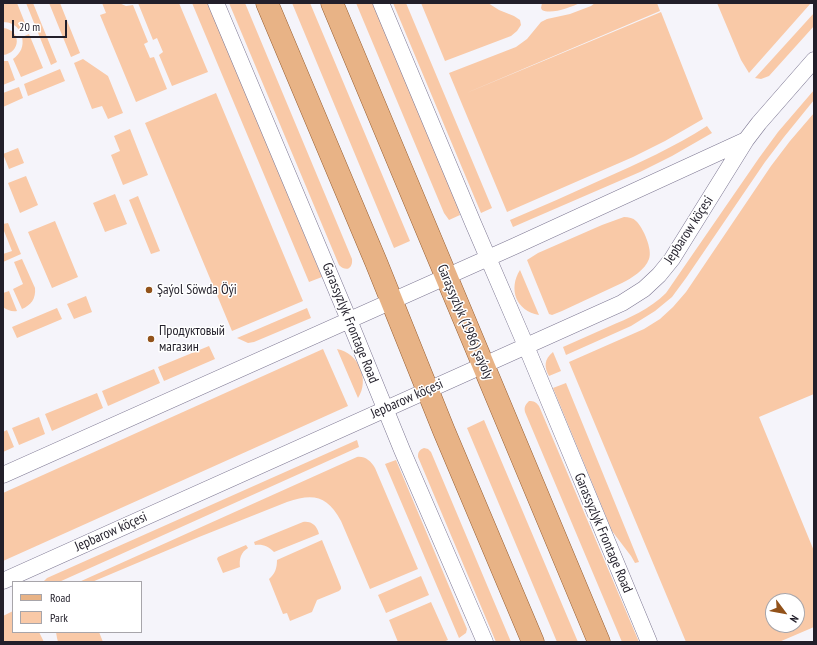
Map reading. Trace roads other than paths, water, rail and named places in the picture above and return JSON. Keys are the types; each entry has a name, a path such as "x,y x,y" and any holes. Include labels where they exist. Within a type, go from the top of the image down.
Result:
{"main road":[{"path":"267,3 533,642"},
{"name":"Garaşsyzlyk (1986) şaýoly","path":"332,3 599,642"}],"street":[{"name":"Garassyzlyk Frontage Road","path":"216,3 385,409 485,642"},
{"name":"Garassyzlyk Frontage Road","path":"381,3 649,642"},
{"name":"Jepbarow köçesi","path":"3,581 526,346 622,302 644,289 659,275 672,259 746,140 814,60"},
{"name":"Jepbarow köçesi","path":"3,475 446,277 746,140"}],"place":[{"name":"Şaýol Söwda Öýi","path":"149,290"},
{"name":"Продуктовый магазин","path":"151,339"}]}
